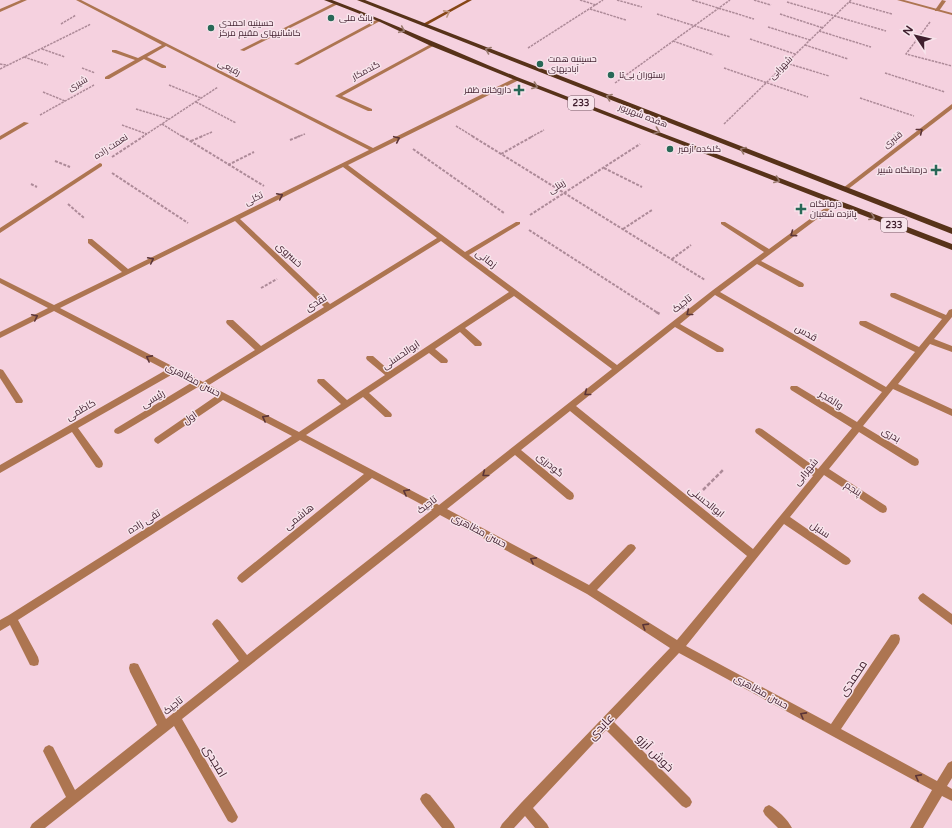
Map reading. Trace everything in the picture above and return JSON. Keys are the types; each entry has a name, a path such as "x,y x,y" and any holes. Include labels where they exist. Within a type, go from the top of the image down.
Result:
{"main road":[{"name":"هفده شهریور","path":"327,0 380,20 433,45 517,79 658,132 835,203 952,247"},
{"path":"423,25 470,0"},
{"name":"هفده شهریور","path":"364,1 952,231"},
{"path":"835,203 845,189"}],"street":[{"path":"0,11 25,0"},
{"name":"رفیعی","path":"78,0 373,150"},
{"path":"899,0 952,14"},
{"path":"938,11 944,1"},
{"path":"242,50 336,4"},
{"path":"296,64 380,20"},
{"path":"106,78 165,45"},
{"name":"گندمکار","path":"370,110 338,96 433,45"},
{"path":"114,51 164,67"},
{"name":"تکلی","path":"0,335 344,164 441,118 517,79"},
{"name":"قنبری","path":"845,189 952,106"},
{"path":"0,138 26,123"},
{"name":"زمانی","path":"344,164 617,369"},
{"name":"نعمت زاده","path":"0,231 100,165"},
{"name":"تاجیک","path":"38,827 717,290 835,203"},
{"name":"خسروی","path":"235,218 329,307"},
{"path":"464,255 518,223"},
{"path":"723,223 769,252"},
{"name":"نقدی","path":"200,384 260,350 441,238"},
{"path":"90,241 127,272"},
{"path":"756,261 801,285"},
{"name":"حسن مظاهری","path":"0,280 299,436 590,591 678,647 952,795"},
{"name":"قدس","path":"717,290 890,388 952,414"},
{"name":"ابوالحسنی","path":"299,436 514,292"},
{"path":"893,295 950,315"},
{"name":"شهرابی","path":"678,647 782,518 950,315"},
{"path":"230,322 260,350"},
{"path":"862,323 921,351"},
{"path":"675,324 720,350"},
{"path":"460,328 478,344"},
{"path":"929,340 952,349"},
{"path":"430,349 444,361"},
{"path":"370,358 390,375"},
{"name":"کاظمی","path":"0,469 173,370"},
{"path":"0,372 19,401"},
{"path":"321,381 346,404"},
{"name":"رئیسی","path":"118,431 200,384"},
{"name":"والفجر","path":"794,388 857,428"},
{"path":"364,392 388,416"},
{"name":"اول","path":"158,440 222,396"},
{"name":"ابوالحسنی","path":"570,406 753,555"},
{"path":"73,427 99,464"},
{"name":"بدری","path":"857,428 915,462"},
{"name":"پنجم","path":"758,431 821,472 883,509"},
{"name":"تقی زاده","path":"0,626 299,436"},
{"name":"گودرزی","path":"515,450 570,496"},
{"name":"هاشمی","path":"242,578 371,474"},
{"name":"سنبل","path":"782,518 846,561"},
{"path":"590,591 631,548"},
{"path":"923,598 952,620"},
{"path":"12,618 34,661"},
{"path":"217,624 246,662"},
{"name":"محمدی","path":"833,731 895,639"},
{"name":"عابدی","path":"506,828 678,647"},
{"path":"134,668 164,727"},
{"name":"امجدی","path":"175,718 232,817"},
{"name":"خوش آرزو","path":"606,722 686,802"},
{"path":"49,751 73,799"},
{"path":"916,828 952,767"},
{"path":"426,799 449,828"},
{"path":"525,807 542,828"},
{"path":"769,811 786,828"}],"path":[{"path":"580,0 596,5"},
{"path":"511,59 603,0"},
{"path":"617,0 642,7"},
{"path":"692,0 754,19"},
{"path":"601,94 730,0"},
{"path":"754,0 771,5"},
{"path":"850,1 893,14"},
{"name":"شهرابی","path":"710,137 850,1"},
{"path":"786,2 886,31"},
{"path":"590,9 626,20"},
{"path":"938,11 906,54 952,66"},
{"path":"657,14 695,25 730,38"},
{"path":"780,14 822,28"},
{"path":"0,69 108,15"},
{"path":"768,27 810,40"},
{"path":"819,31 870,47"},
{"path":"750,39 795,54"},
{"path":"673,41 713,55"},
{"path":"804,45 848,59"},
{"path":"41,49 65,57"},
{"path":"24,57 48,65"},
{"path":"786,63 830,76"},
{"path":"0,64 6,65"},
{"path":"724,68 808,97"},
{"path":"884,73 952,94"},
{"name":"شیری","path":"26,123 106,78"},
{"name":"نعمت زاده","path":"100,165 232,78"},
{"path":"170,85 202,98"},
{"path":"43,92 66,101"},
{"path":"860,98 931,122"},
{"path":"196,102 236,123"},
{"path":"136,109 169,120"},
{"path":"441,118 672,259 717,290"},
{"path":"162,124 280,196"},
{"path":"122,125 148,134"},
{"path":"502,154 544,130"},
{"path":"191,142 212,132"},
{"name":"زینلی","path":"518,223 658,132"},
{"path":"398,138 518,223 675,324"},
{"path":"228,164 254,152"},
{"path":"100,165 204,234"},
{"path":"604,168 642,187"},
{"path":"623,229 652,210"},
{"path":"672,259 691,245"},
{"path":"690,503 723,470"}],"place":[{"name":"بانک ملی","path":"331,18"},
{"name":"حسینیه احمدی کاشانیهای مقیم مرکز","path":"211,28"},
{"name":"حسینیه همت آبادیهای","path":"540,64"},
{"name":"رستوران بی‌تا","path":"611,75"},
{"name":"داروخانه ظفر","path":"519,90"},
{"name":"گلكده آزمير","path":"670,149"},
{"name":"درمانگاه شبیر","path":"936,170"},
{"name":"درمانگاه پانزده شعبان","path":"801,209"}]}
